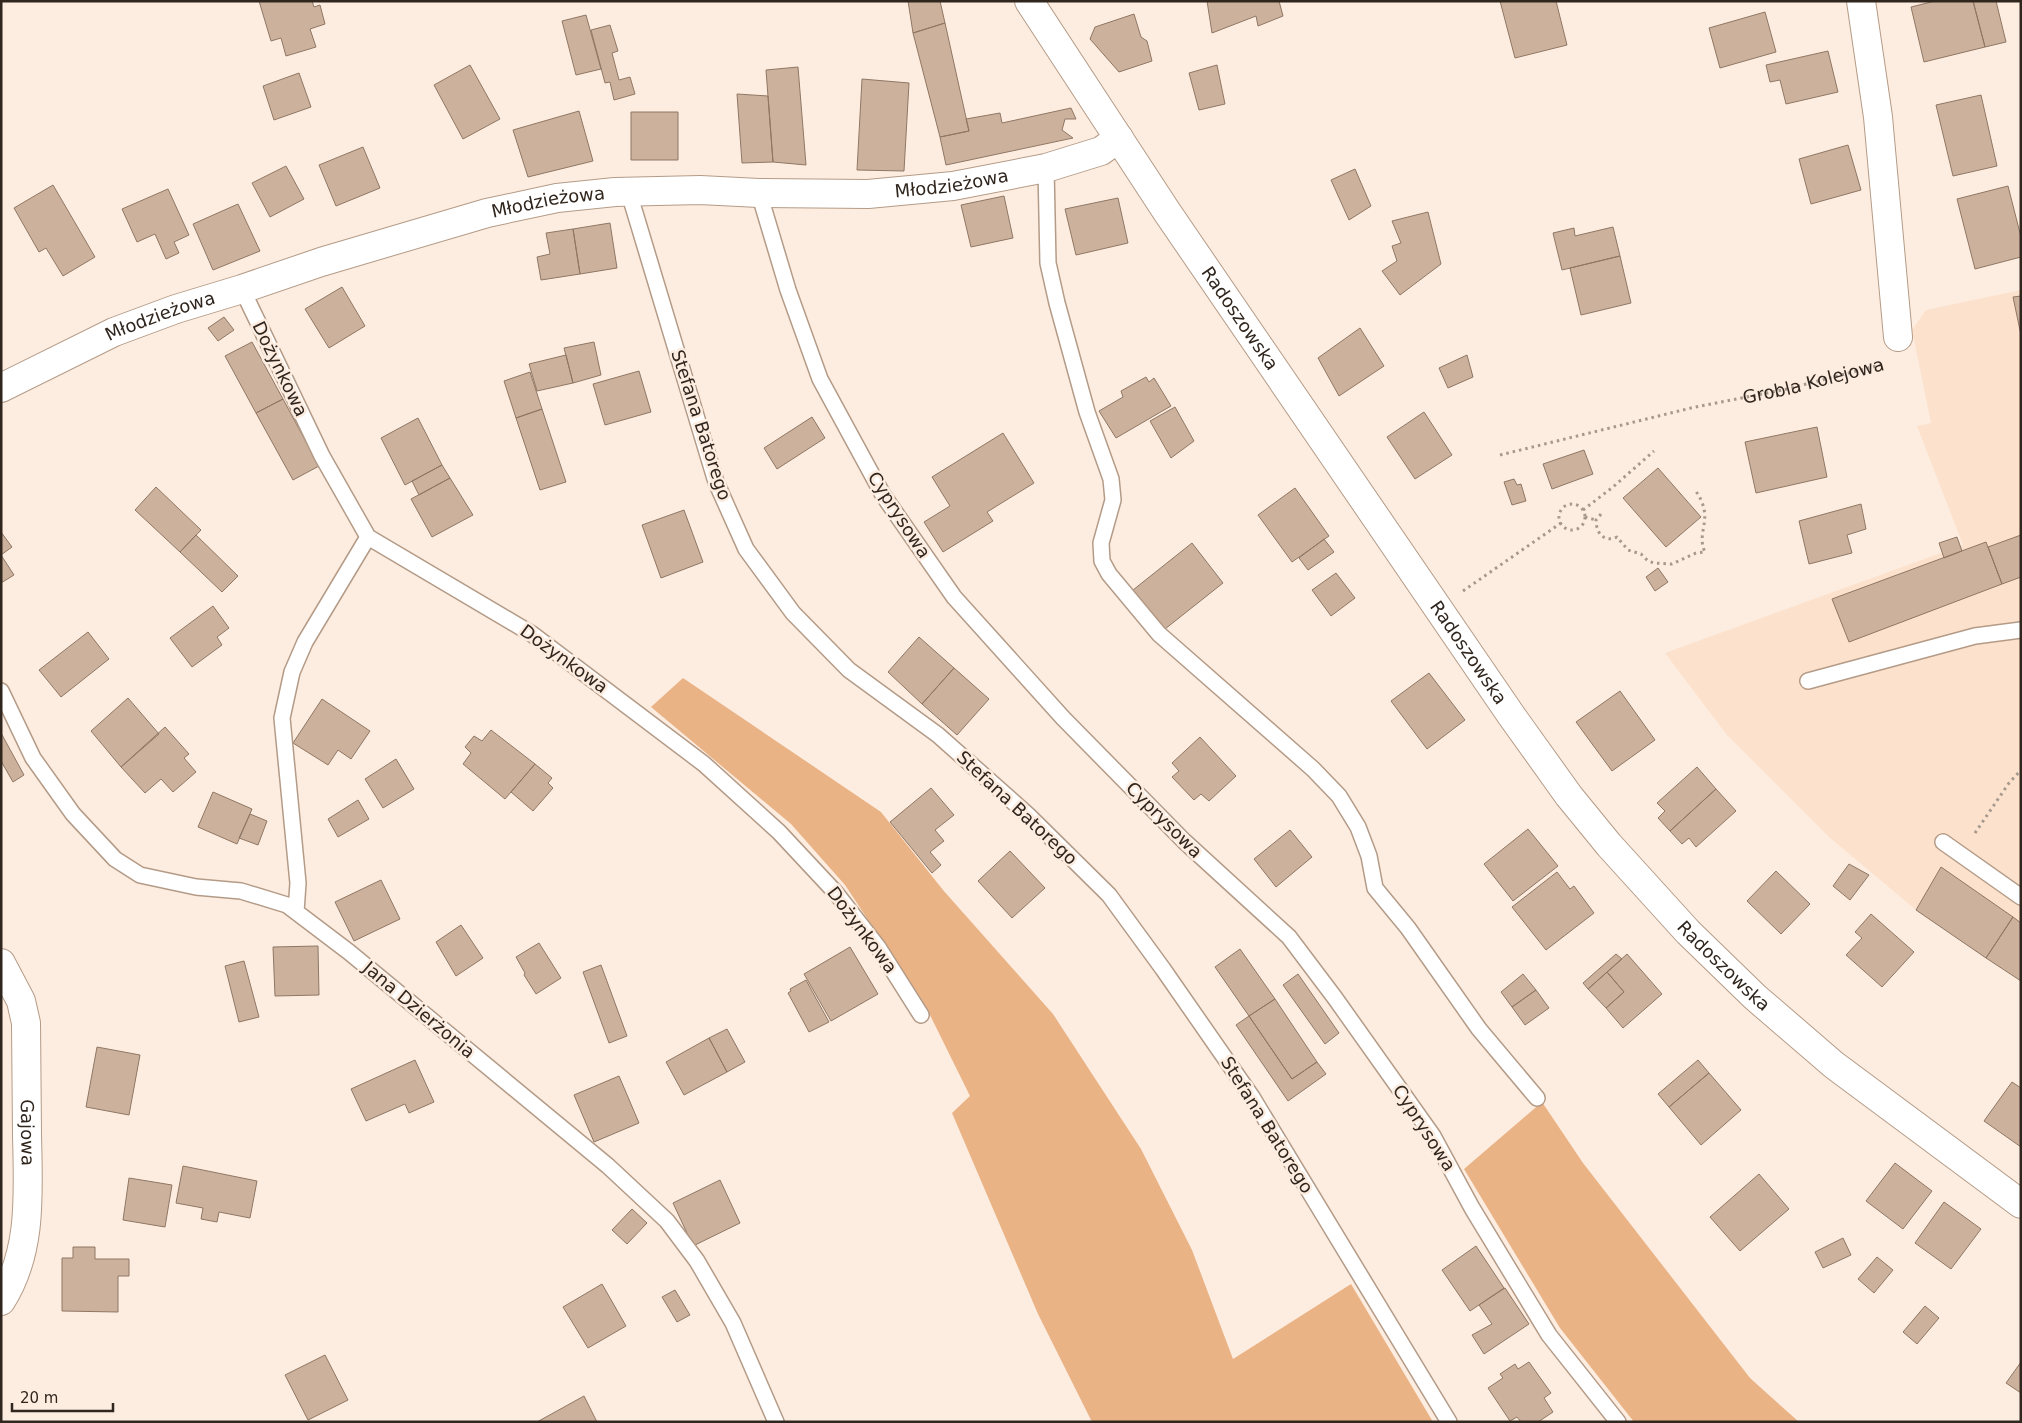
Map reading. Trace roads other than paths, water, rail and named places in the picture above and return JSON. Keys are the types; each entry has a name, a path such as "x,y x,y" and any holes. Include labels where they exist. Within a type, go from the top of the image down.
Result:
{"street":[{"name":"Grobla Kolejowa","path":"1861,1 1878,116 1898,337"},
{"name":"Radoszowska","path":"1038,4 1119,138 1511,716 1569,796 1609,845 1688,932 1754,997 1834,1065 2021,1204"},
{"name":"Młodzieżowa","path":"1,388 114,332 176,309 321,262 487,213 557,198 629,193 700,190 759,193 868,194 953,186 1046,168 1101,151 1119,138"},
{"name":"Gajowa","path":"1,963 21,1001 26,1023 28,1188 27,1226 18,1264 1,1301"}],"lane":[{"path":"1046,168 1048,263 1053,287 1087,412 1111,479 1113,500 1101,542 1102,561 1109,574 1159,634 1313,769 1339,796 1361,834 1369,856 1375,888 1408,928 1479,1029 1537,1098"},
{"name":"Stefana Batorego","path":"629,193 716,482 746,549 793,613 849,670 938,735 1028,815 1109,895 1252,1097 1449,1422"},
{"name":"Cyprysowa","path":"759,193 788,290 820,379 883,495 954,597 1063,718 1184,841 1288,937 1335,998 1433,1136 1472,1208 1549,1335 1618,1422"},
{"name":"Dożynkowa","path":"242,289 322,456 368,537 532,634 704,764 779,832 836,893 878,947 921,1015"},
{"path":"296,912 298,884 282,718 292,672 305,642 368,537"},
{"path":"1808,681 1975,636 2021,630"},
{"name":"Jana Dzierżonia","path":"1,690 33,758 73,814 114,859 140,875 196,886 241,891 287,905 349,952 592,1154 667,1221 697,1261 733,1323 776,1422"},
{"path":"1943,842 2021,897"}]}
